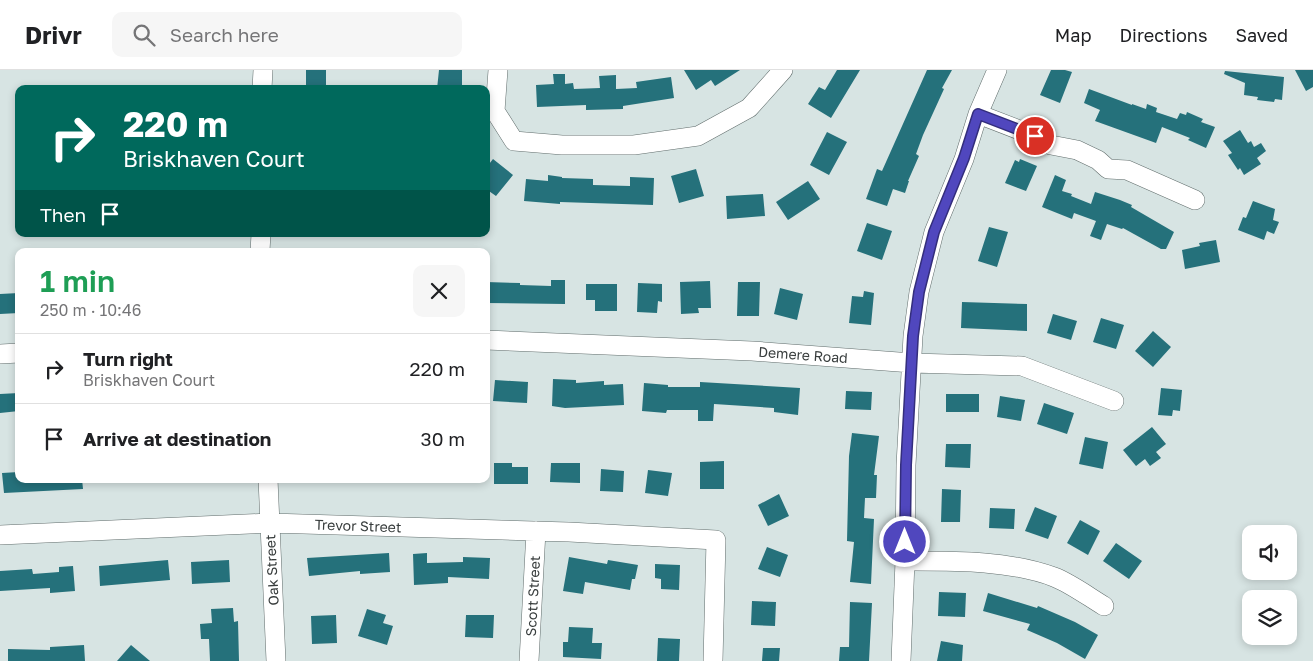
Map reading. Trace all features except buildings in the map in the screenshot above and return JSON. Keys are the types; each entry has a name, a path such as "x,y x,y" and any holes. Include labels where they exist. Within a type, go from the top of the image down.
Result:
{"street":[{"path":"262,85 263,70"},
{"path":"498,70 495,111 514,140 572,145 634,145 698,136 749,108 784,70"},
{"path":"901,661 906,465 913,336 919,292 934,232 964,158 978,114 997,70"},
{"path":"978,114 1035,136 1051,145 1077,150 1098,160 1108,169 1126,170 1195,200"},
{"name":"Demere Road","path":"490,340 752,351 912,363 1022,366 1114,401"},
{"path":"0,354 15,353"},
{"name":"Oak Street","path":"268,483 276,661"},
{"name":"Trevor Street","path":"0,535 270,523 536,531 716,540 713,661"},
{"name":"Scott Street","path":"529,661 536,531"},
{"path":"905,561 949,561 1020,568 1055,577 1104,606"}],"route":[{"path":"905,542 906,465 913,336 919,292 934,232 964,158 978,114 1035,136"}]}
